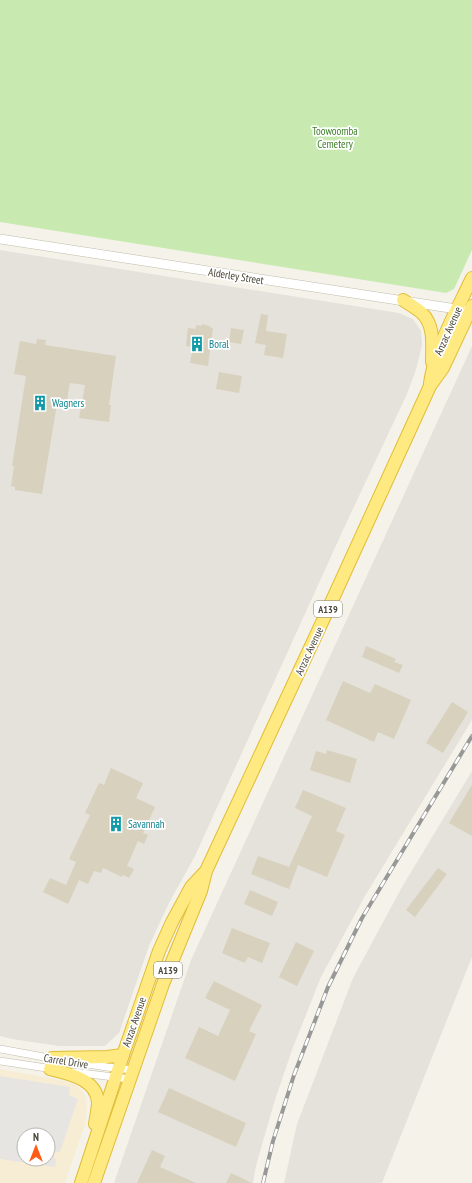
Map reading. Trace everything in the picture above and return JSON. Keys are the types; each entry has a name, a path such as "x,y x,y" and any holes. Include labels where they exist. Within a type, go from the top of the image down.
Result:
{"highway":[{"name":"Anzac Avenue","path":"430,386 432,370 472,278"},
{"path":"403,300 420,312 430,326 432,337 432,370"},
{"name":"Anzac Avenue","path":"94,1183 163,984 201,891 206,871 430,386 443,368 471,310"},
{"name":"Anzac Avenue","path":"81,1183 159,951 172,922 191,887 206,871"},
{"path":"51,1064 123,1055"},
{"path":"51,1064 80,1078 88,1083 96,1092 98,1102 93,1147"}],"street":[{"name":"Alderley Street","path":"0,239 248,278 471,310"},
{"name":"Carrel Drive","path":"0,1050 51,1064 117,1073"},
{"name":"Carrel Drive","path":"0,1061 51,1064 132,1074"}],"shaded area":[{"path":"0,250 399,313 413,319 421,331 422,345 416,370 407,394 344,528 195,856 169,903 149,946 119,1033 105,1046 59,1046 0,1036"},
{"path":"472,346 472,720 365,896 321,977 292,1050 274,1103 256,1166 253,1183 114,1183 191,960"},
{"path":"472,771 472,957 382,1183 284,1183 297,1124 353,978 402,887"},
{"path":"0,1069 75,1084 84,1093 87,1105 85,1125 65,1183 0,1183"},
{"path":"0,1076 70,1087 69,1095 78,1099 60,1152 56,1152 56,1127 16,1127 16,1161 0,1159"}],"green space":[{"name":"Toowoomba Cemetery","path":"0,0 472,0 472,250 454,289 446,293 0,222"}],"building":[{"path":"261,314 268,315 266,331 287,334 283,358 264,355 266,345 255,343"},
{"name":"Boral","path":"202,324 213,328 208,366 190,363 193,347 186,346 188,328 196,329 196,325 201,326"},
{"path":"231,328 244,330 241,344 229,342"},
{"name":"Wagners","path":"37,339 46,340 45,345 116,356 109,405 111,405 109,422 79,418 85,385 70,383 67,400 58,398 42,494 15,490 15,487 11,486 14,466 12,466 26,376 14,374 20,341 36,344"},
{"path":"219,372 242,376 239,393 216,389"},
{"path":"366,646 396,659 394,662 403,665 399,673 362,657"},
{"path":"343,681 370,693 375,684 411,700 394,739 378,732 374,742 326,720"},
{"path":"452,702 468,712 443,753 426,743"},
{"path":"327,750 357,759 350,783 310,770 316,751 326,754"},
{"name":"Savannah","path":"111,768 143,783 136,798 155,807 143,833 148,835 144,844 138,841 127,866 134,869 129,878 123,875 122,877 103,868 101,873 94,871 88,884 79,880 68,904 43,892 50,878 66,885 76,862 69,859 90,815 85,813 99,783 104,785"},
{"path":"472,785 472,836 449,823"},
{"path":"303,790 346,808 336,831 345,835 327,877 298,865 289,889 251,874 258,856 289,867 312,816 295,808"},
{"path":"438,868 447,874 415,917 406,910"},
{"path":"250,890 278,902 272,916 244,904"},
{"path":"232,928 270,943 262,963 248,957 245,963 222,953"},
{"path":"296,942 314,951 297,986 279,977"},
{"path":"214,981 262,1005 249,1031 256,1034 235,1081 185,1058 199,1027 218,1036 230,1010 205,998"},
{"path":"169,1088 246,1123 236,1147 158,1112"},
{"path":"152,1150 165,1156 160,1167 196,1183 137,1183"},
{"path":"231,1173 252,1183 226,1183"}],"railway":[{"path":"263,1183 273,1141 294,1075 328,987 362,918 472,736"}],"place":[{"name":"Boral","path":"197,344"},
{"name":"Wagners","path":"40,403"},
{"name":"Savannah","path":"116,824"}]}
